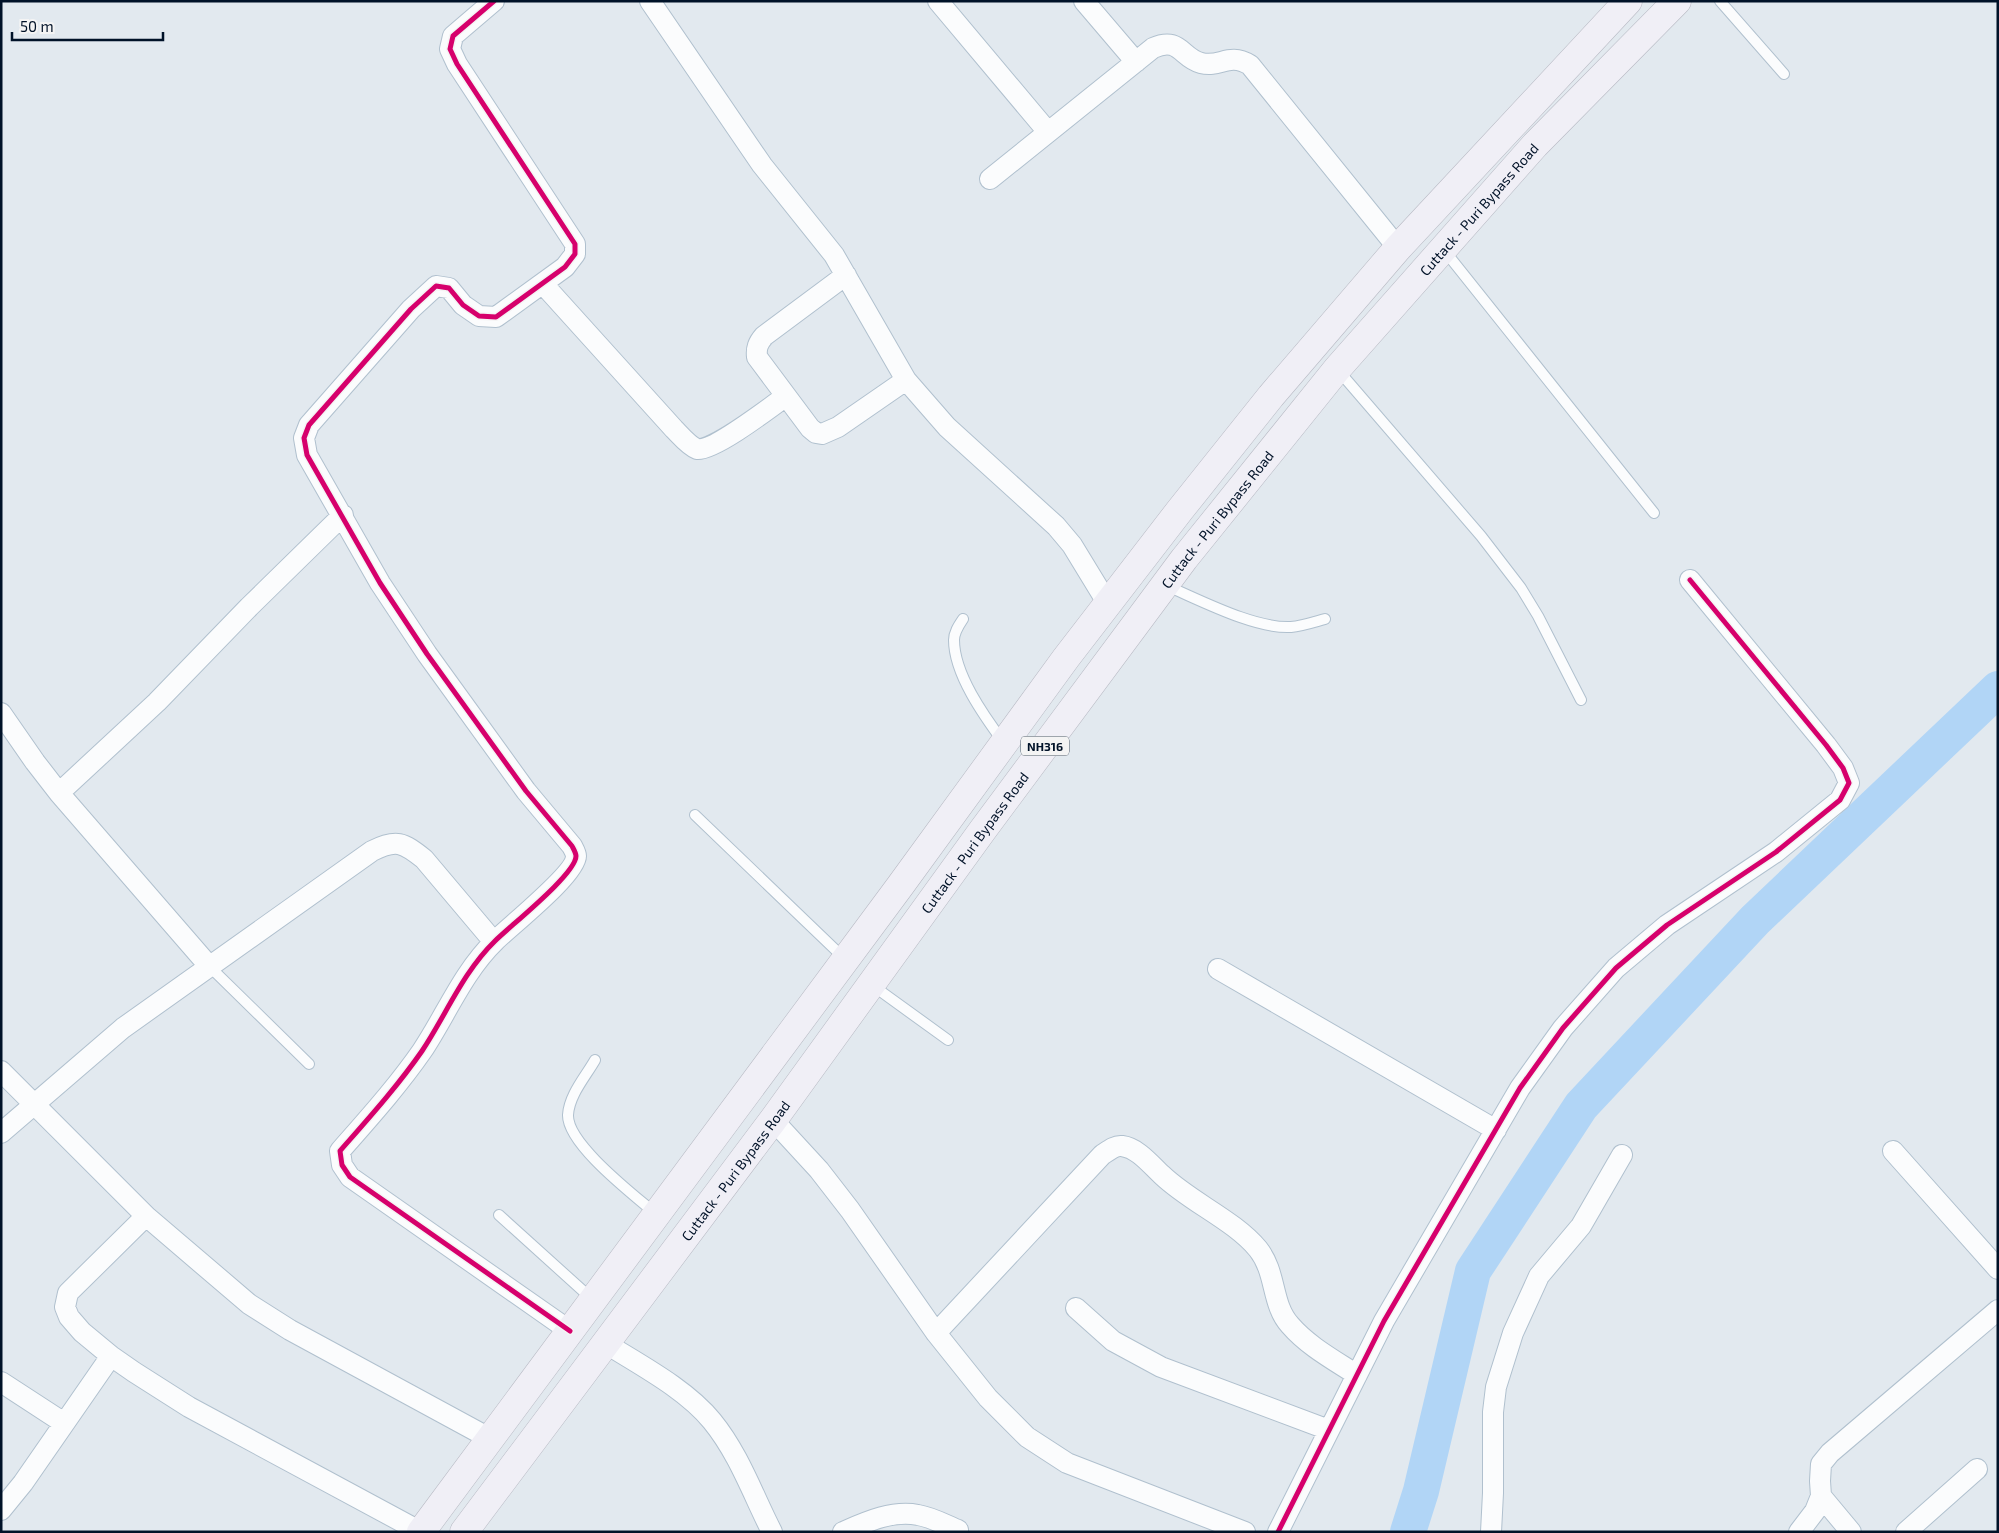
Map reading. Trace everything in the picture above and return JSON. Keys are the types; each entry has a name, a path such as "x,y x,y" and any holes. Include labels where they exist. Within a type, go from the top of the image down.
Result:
{"highway":[{"name":"NH316","path":"421,1532 1108,604 1265,404 1398,248 1628,1"},
{"name":"Cuttack - Puri Bypass Road","path":"464,1532 773,1120 982,831 1165,585 1337,369 1535,145 1677,1"}],"street":[{"path":"494,1 453,36 450,49 470,85 575,244 575,254 565,267 496,317 479,316 463,305 449,288 436,286 411,309 309,425 304,438 307,455 380,583 427,654 526,791 572,846 576,856 563,879 494,942 477,961 422,1051 388,1096 340,1151 342,1165 350,1177 570,1331"},
{"path":"650,1 746,143 834,255 906,380 947,426 1056,526 1072,545 1108,604"},
{"path":"938,1 1048,132"},
{"path":"1084,1 1136,62"},
{"path":"990,179 1153,48 1163,44 1174,45 1182,49 1195,61 1207,64 1232,58 1250,65 1398,248"},
{"path":"846,275 764,336 758,342 757,357 810,428 816,433 822,434 838,427 906,380"},
{"path":"543,284 674,429 697,449 708,448 722,440 786,396"},
{"path":"59,793 150,708 249,607 343,516"},
{"path":"1278,1532 1384,1321 1520,1088 1563,1028 1616,968 1667,925 1776,852 1840,800 1849,784 1843,768 1826,745 1690,580"},
{"path":"1,713 59,793 209,966"},
{"path":"1,1133 123,1028 372,851 386,844 399,843 410,848 424,859 494,942"},
{"path":"1218,969 1496,1130"},
{"path":"1,1071 146,1216 249,1304 290,1330 489,1438"},
{"path":"773,1120 819,1170 844,1202 936,1333 988,1398 1027,1436 1068,1463 1245,1532"},
{"path":"936,1333 1102,1155 1112,1148 1122,1146 1134,1150 1176,1188 1243,1234 1258,1250 1271,1271 1280,1311 1290,1325 1321,1351 1357,1375"},
{"path":"1893,1151 1998,1269"},
{"path":"1491,1532 1494,1483 1493,1412 1496,1387 1513,1333 1539,1276 1581,1226 1622,1155"},
{"path":"146,1216 78,1280 68,1293 66,1307 69,1317 82,1332 111,1356 189,1408 421,1532"},
{"path":"1076,1308 1113,1341 1161,1367 1329,1430"},
{"path":"1799,1532 1815,1511 1821,1496 1822,1464 1830,1453 1998,1310"},
{"path":"605,1343 692,1401 712,1420 729,1444 772,1532"},
{"path":"1,1510 23,1483 111,1356"},
{"path":"1,1382 64,1423"},
{"path":"1906,1532 1976,1469"},
{"path":"1821,1496 1851,1532"},
{"path":"843,1532 869,1520 895,1515 918,1514 958,1530"}],"lane":[{"path":"1720,1 1784,74"},
{"path":"1444,250 1654,513"},
{"path":"1337,369 1481,536 1521,588 1538,616 1581,700"},
{"path":"1165,585 1229,613 1264,624 1290,627 1325,619"},
{"path":"963,619 956,629 954,639 964,678 979,709 1004,744"},
{"path":"695,815 846,960"},
{"path":"209,966 309,1064"},
{"path":"870,985 948,1040"},
{"path":"595,1060 571,1100 568,1116 573,1133 612,1177 657,1214"},
{"path":"499,1215 593,1300"}],"waterway":[{"path":"1408,1532 1421,1491 1473,1271 1581,1106 1755,920 1998,689"}],"cycle path":[{"path":"494,1 453,36 450,49 457,64 575,244 575,254 565,267 496,317 479,316 463,305 449,288 436,286 411,309 309,425 304,438 307,455 380,583 427,654 526,791 572,846 576,856 573,864 554,887 495,941 473,966 422,1051 382,1103 340,1151 342,1165 350,1177 570,1331"},
{"path":"1278,1532 1384,1321 1520,1088 1563,1028 1616,968 1667,925 1776,852 1840,800 1849,783 1843,768 1826,745 1690,580"}]}
